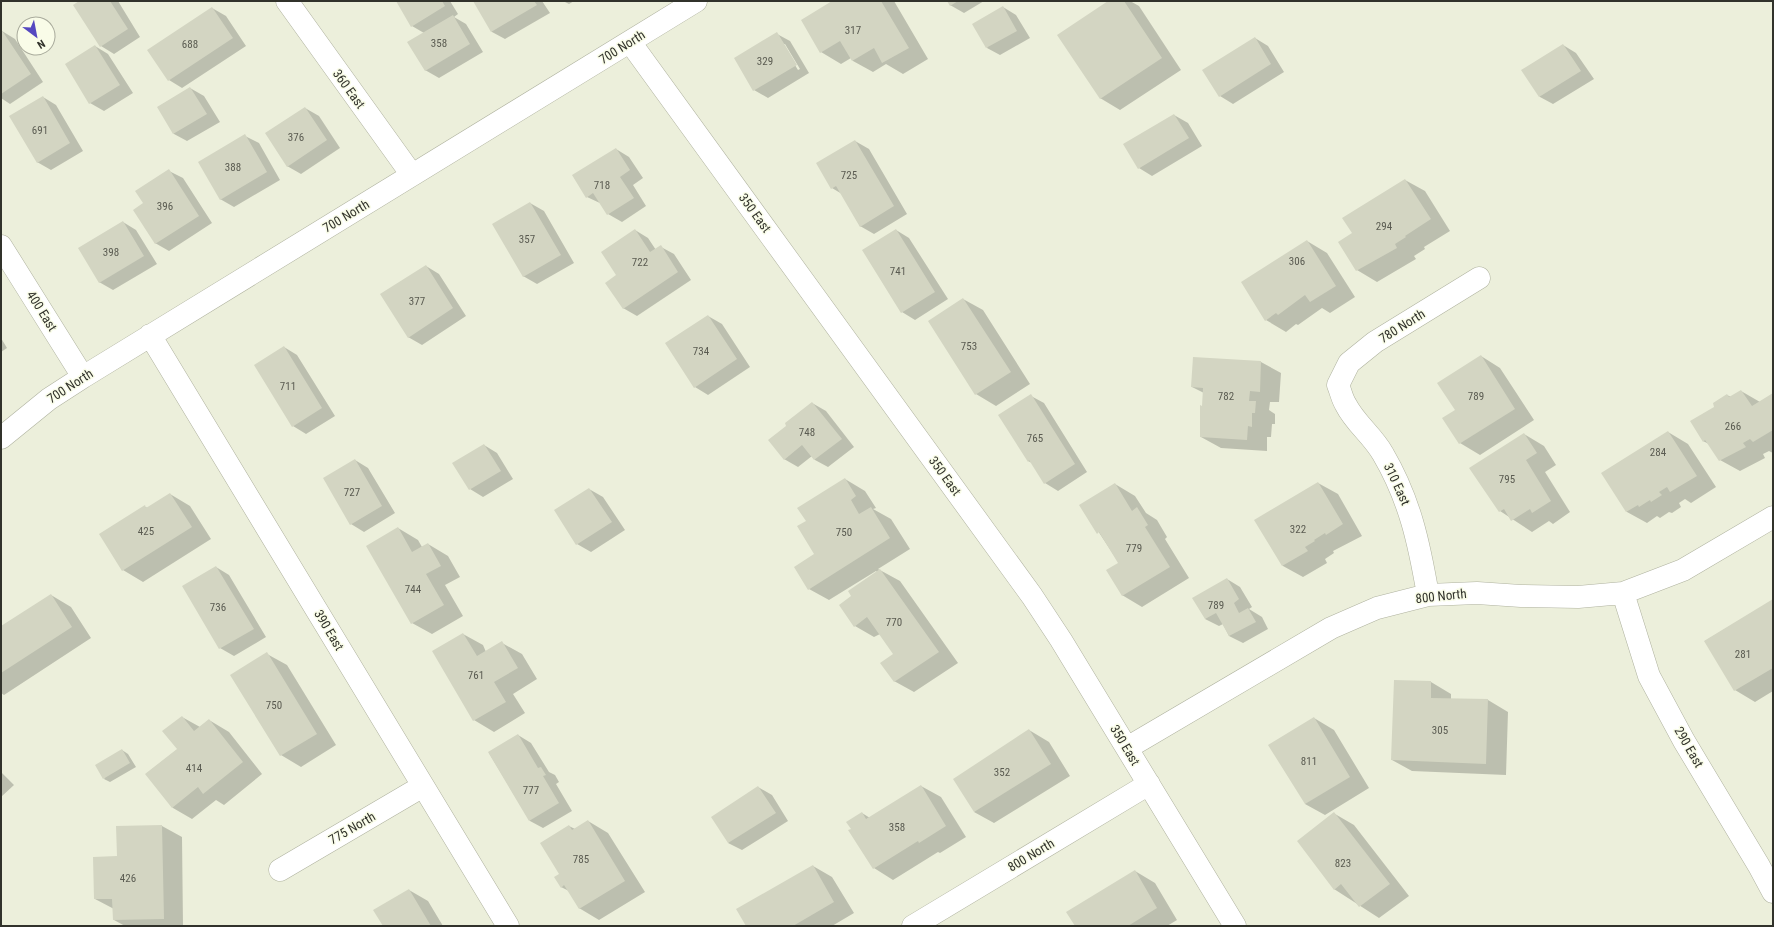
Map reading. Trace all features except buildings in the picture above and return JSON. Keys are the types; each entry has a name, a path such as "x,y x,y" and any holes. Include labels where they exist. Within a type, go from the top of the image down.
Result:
{"street":[{"name":"360 East","path":"287,1 412,175"},
{"name":"700 North","path":"1,438 48,399 696,1"},
{"name":"350 East","path":"630,42 1032,596 1127,748 1235,926"},
{"name":"400 East","path":"1,246 83,377"},
{"name":"780 North","path":"1338,386 1349,363 1375,342 1478,278"},
{"name":"390 East","path":"150,335 508,926"},
{"name":"310 East","path":"1338,386 1346,406 1382,452 1397,480 1412,520 1419,546 1428,595"},
{"name":"800 North","path":"1127,748 1330,628 1377,608 1428,595 1478,593 1578,598 1623,593 1683,570 1773,517"},
{"name":"290 East","path":"1623,593 1649,676 1684,741 1773,892"},
{"name":"800 North","path":"913,926 1149,784"},
{"name":"775 North","path":"280,870 423,786"}]}
